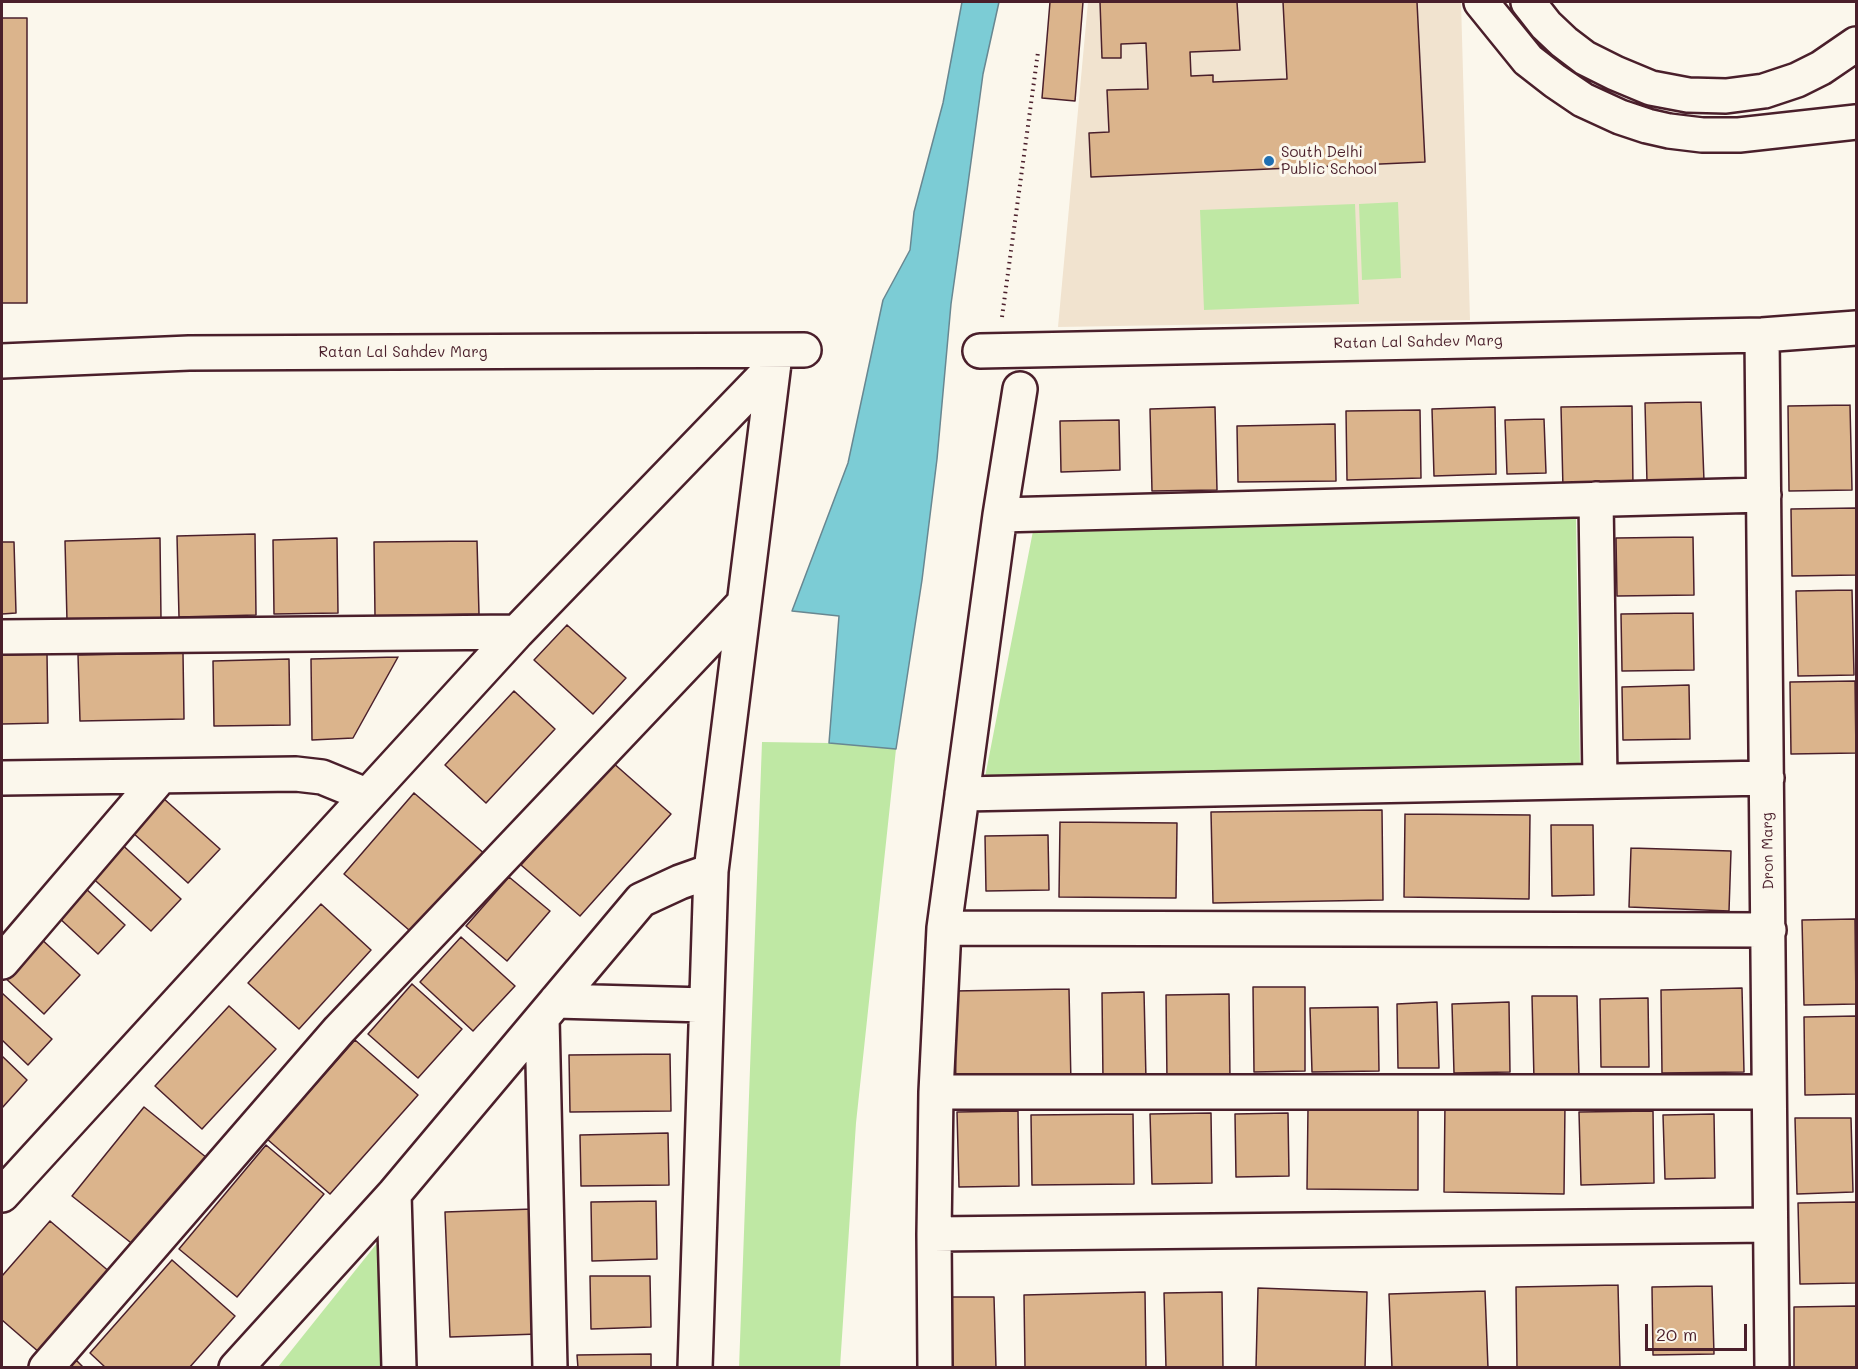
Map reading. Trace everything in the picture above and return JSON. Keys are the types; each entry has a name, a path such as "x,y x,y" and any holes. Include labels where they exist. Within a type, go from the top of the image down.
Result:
{"street":[{"path":"1481,2 1528,60 1555,81 1583,100 1620,117 1647,126 1702,135 1739,135 1857,122"},
{"path":"1528,2 1546,25 1585,57 1651,88 1688,95 1726,96 1764,91 1797,80 1857,45"},
{"name":"Ratan Lal Sahdev Marg","path":"988,351 1762,335 1857,328"},
{"name":"Dron Marg","path":"1762,335 1772,1368"},
{"name":"Ratan Lal Sahdev Marg","path":"2,361 189,353 782,357"},
{"path":"695,1368 711,872 743,604 782,357"},
{"path":"2,1195 517,632 782,357"},
{"path":"935,1368 936,1092 944,928 1000,515 1020,389"},
{"path":"1000,515 1764,495"},
{"path":"1596,499 1600,781"},
{"path":"46,1368 339,1030 743,604"},
{"path":"2,637 517,632"},
{"path":"2,962 161,776"},
{"path":"2,778 310,776 322,777 366,795"},
{"path":"962,794 1767,778"},
{"path":"236,1368 394,1194 641,900 680,882 711,872"},
{"path":"944,928 1768,930"},
{"path":"549,1009 706,1005"},
{"path":"549,1009 550,1368"},
{"path":"936,1092 1769,1092"},
{"path":"394,1194 399,1368"},
{"path":"934,1234 1770,1225"}],"path":[{"path":"988,351 1038,52"}],"shaded area":[{"name":"South Delhi Public School","path":"1088,2 1461,2 1470,320 1058,327"}],"green space":[{"path":"1398,202 1401,278 1362,280 1359,204"},
{"path":"1355,204 1359,304 1204,310 1200,210"},
{"path":"1576,518 1580,769 985,777 1033,531"},
{"path":"762,742 829,743 896,749 856,1123 840,1367 739,1368"},
{"path":"378,1242 382,1367 278,1367"}],"water":[{"path":"962,2 999,2 983,74 951,304 937,459 922,580 896,749 829,743 839,616 792,611 848,463 883,300 910,250 914,212 943,103"}],"building":[{"path":"1050,2 1083,2 1075,101 1042,98"},
{"path":"1100,2 1237,2 1240,50 1190,52 1191,76 1213,75 1213,82 1287,79 1283,2 1417,2 1425,162 1091,177 1089,133 1109,132 1107,90 1148,89 1146,43 1121,44 1121,58 1102,58"},
{"path":"2,18 27,18 27,303 2,303"},
{"path":"1701,402 1704,481 1647,483 1645,403"},
{"path":"1850,405 1852,490 1789,491 1788,406"},
{"path":"1632,406 1633,488 1563,489 1561,407"},
{"path":"1215,407 1217,490 1152,491 1150,409"},
{"path":"1495,407 1496,474 1434,476 1432,409"},
{"path":"1420,410 1421,478 1347,480 1346,411"},
{"path":"1544,419 1546,473 1507,474 1505,420"},
{"path":"1119,420 1120,470 1061,472 1060,421"},
{"path":"1335,424 1336,481 1238,482 1237,426"},
{"path":"1856,508 1856,575 1792,576 1791,509"},
{"path":"255,534 256,615 179,617 177,536"},
{"path":"1693,537 1694,595 1617,596 1616,538"},
{"path":"160,538 161,619 67,621 65,541"},
{"path":"337,538 338,613 274,614 273,540"},
{"path":"477,541 479,614 375,616 374,542"},
{"path":"2,542 14,542 16,613 2,614"},
{"path":"1852,590 1854,675 1798,676 1796,591"},
{"path":"1693,613 1694,670 1622,671 1621,614"},
{"path":"567,625 626,678 593,714 534,660"},
{"path":"183,653 184,719 80,721 78,655"},
{"path":"47,654 48,723 2,724 2,655"},
{"path":"398,657 353,738 312,740 311,659"},
{"path":"289,659 290,725 214,726 213,661"},
{"path":"1855,681 1856,753 1791,754 1790,682"},
{"path":"1689,685 1690,739 1623,740 1622,687"},
{"path":"514,691 555,729 486,803 445,765"},
{"path":"612,762 671,814 580,916 521,865"},
{"path":"414,793 486,855 416,936 344,874"},
{"path":"163,798 220,849 188,883 132,832"},
{"path":"1382,810 1383,900 1213,903 1211,812"},
{"path":"1405,814 1530,815 1529,899 1404,897"},
{"path":"1060,822 1177,823 1176,898 1059,897"},
{"path":"1551,825 1593,825 1594,895 1552,896"},
{"path":"1048,835 1049,890 986,891 985,836"},
{"path":"117,840 181,899 151,931 87,873"},
{"path":"1631,848 1731,851 1729,911 1629,907"},
{"path":"509,877 550,911 507,961 466,926"},
{"path":"84,887 125,925 98,954 57,916"},
{"path":"321,904 371,950 299,1029 248,983"},
{"path":"1855,919 1856,1004 1804,1005 1802,920"},
{"path":"38,936 80,975 44,1014 2,975"},
{"path":"461,937 515,986 473,1031 420,982"},
{"path":"412,984 462,1029 418,1078 368,1034"},
{"path":"1253,987 1305,987 1305,1071 1254,1072"},
{"path":"1742,988 1744,1072 1662,1073 1661,990"},
{"path":"1069,989 1071,1084 956,1086 954,991"},
{"path":"1144,992 1146,1080 1103,1080 1102,993"},
{"path":"2,993 52,1039 28,1065 2,1040"},
{"path":"1229,994 1230,1080 1167,1081 1166,995"},
{"path":"1532,996 1577,996 1579,1078 1534,1080"},
{"path":"1648,998 1649,1067 1601,1067 1600,999"},
{"path":"1437,1002 1439,1068 1398,1068 1397,1004"},
{"path":"1509,1002 1510,1072 1454,1073 1452,1004"},
{"path":"229,1006 276,1049 202,1129 155,1086"},
{"path":"1378,1007 1379,1071 1312,1072 1310,1008"},
{"path":"1856,1016 1856,1094 1805,1095 1804,1017"},
{"path":"355,1040 418,1095 330,1194 267,1139"},
{"path":"670,1054 671,1111 570,1112 569,1055"},
{"path":"2,1056 27,1080 2,1108"},
{"path":"1445,1102 1565,1104 1564,1194 1444,1192"},
{"path":"144,1107 207,1158 135,1246 72,1196"},
{"path":"1308,1108 1418,1109 1418,1190 1307,1189"},
{"path":"1018,1111 1019,1186 959,1187 957,1112"},
{"path":"1653,1111 1654,1183 1581,1185 1579,1112"},
{"path":"1211,1113 1212,1183 1152,1184 1150,1114"},
{"path":"1288,1113 1289,1176 1236,1177 1235,1114"},
{"path":"1133,1114 1134,1184 1032,1185 1031,1115"},
{"path":"1714,1114 1715,1178 1665,1179 1663,1115"},
{"path":"1795,1118 1851,1118 1853,1192 1797,1194"},
{"path":"668,1133 669,1185 581,1186 580,1135"},
{"path":"266,1145 324,1194 237,1297 179,1249"},
{"path":"656,1201 657,1259 592,1261 591,1202"},
{"path":"1856,1202 1856,1283 1800,1284 1798,1203"},
{"path":"533,1209 538,1334 450,1337 445,1212"},
{"path":"50,1221 118,1279 48,1360 2,1320 2,1276"},
{"path":"172,1260 235,1316 189,1368 106,1368 90,1353"},
{"path":"590,1276 650,1276 651,1327 591,1329"},
{"path":"1618,1285 1620,1368 1517,1368 1516,1287"},
{"path":"1712,1286 1714,1354 1653,1355 1652,1287"},
{"path":"1258,1288 1367,1292 1365,1368 1256,1367"},
{"path":"1485,1291 1488,1368 1392,1368 1389,1294"},
{"path":"1145,1292 1146,1368 1025,1368 1024,1295"},
{"path":"1222,1292 1223,1368 1166,1368 1164,1293"},
{"path":"948,1297 994,1297 996,1368 949,1368"},
{"path":"1856,1306 1856,1368 1794,1368 1794,1307"},
{"path":"651,1354 651,1368 578,1368 577,1355"},
{"path":"76,1360 84,1368 69,1368"}],"place":[{"name":"South Delhi Public School","path":"1269,161"}]}
